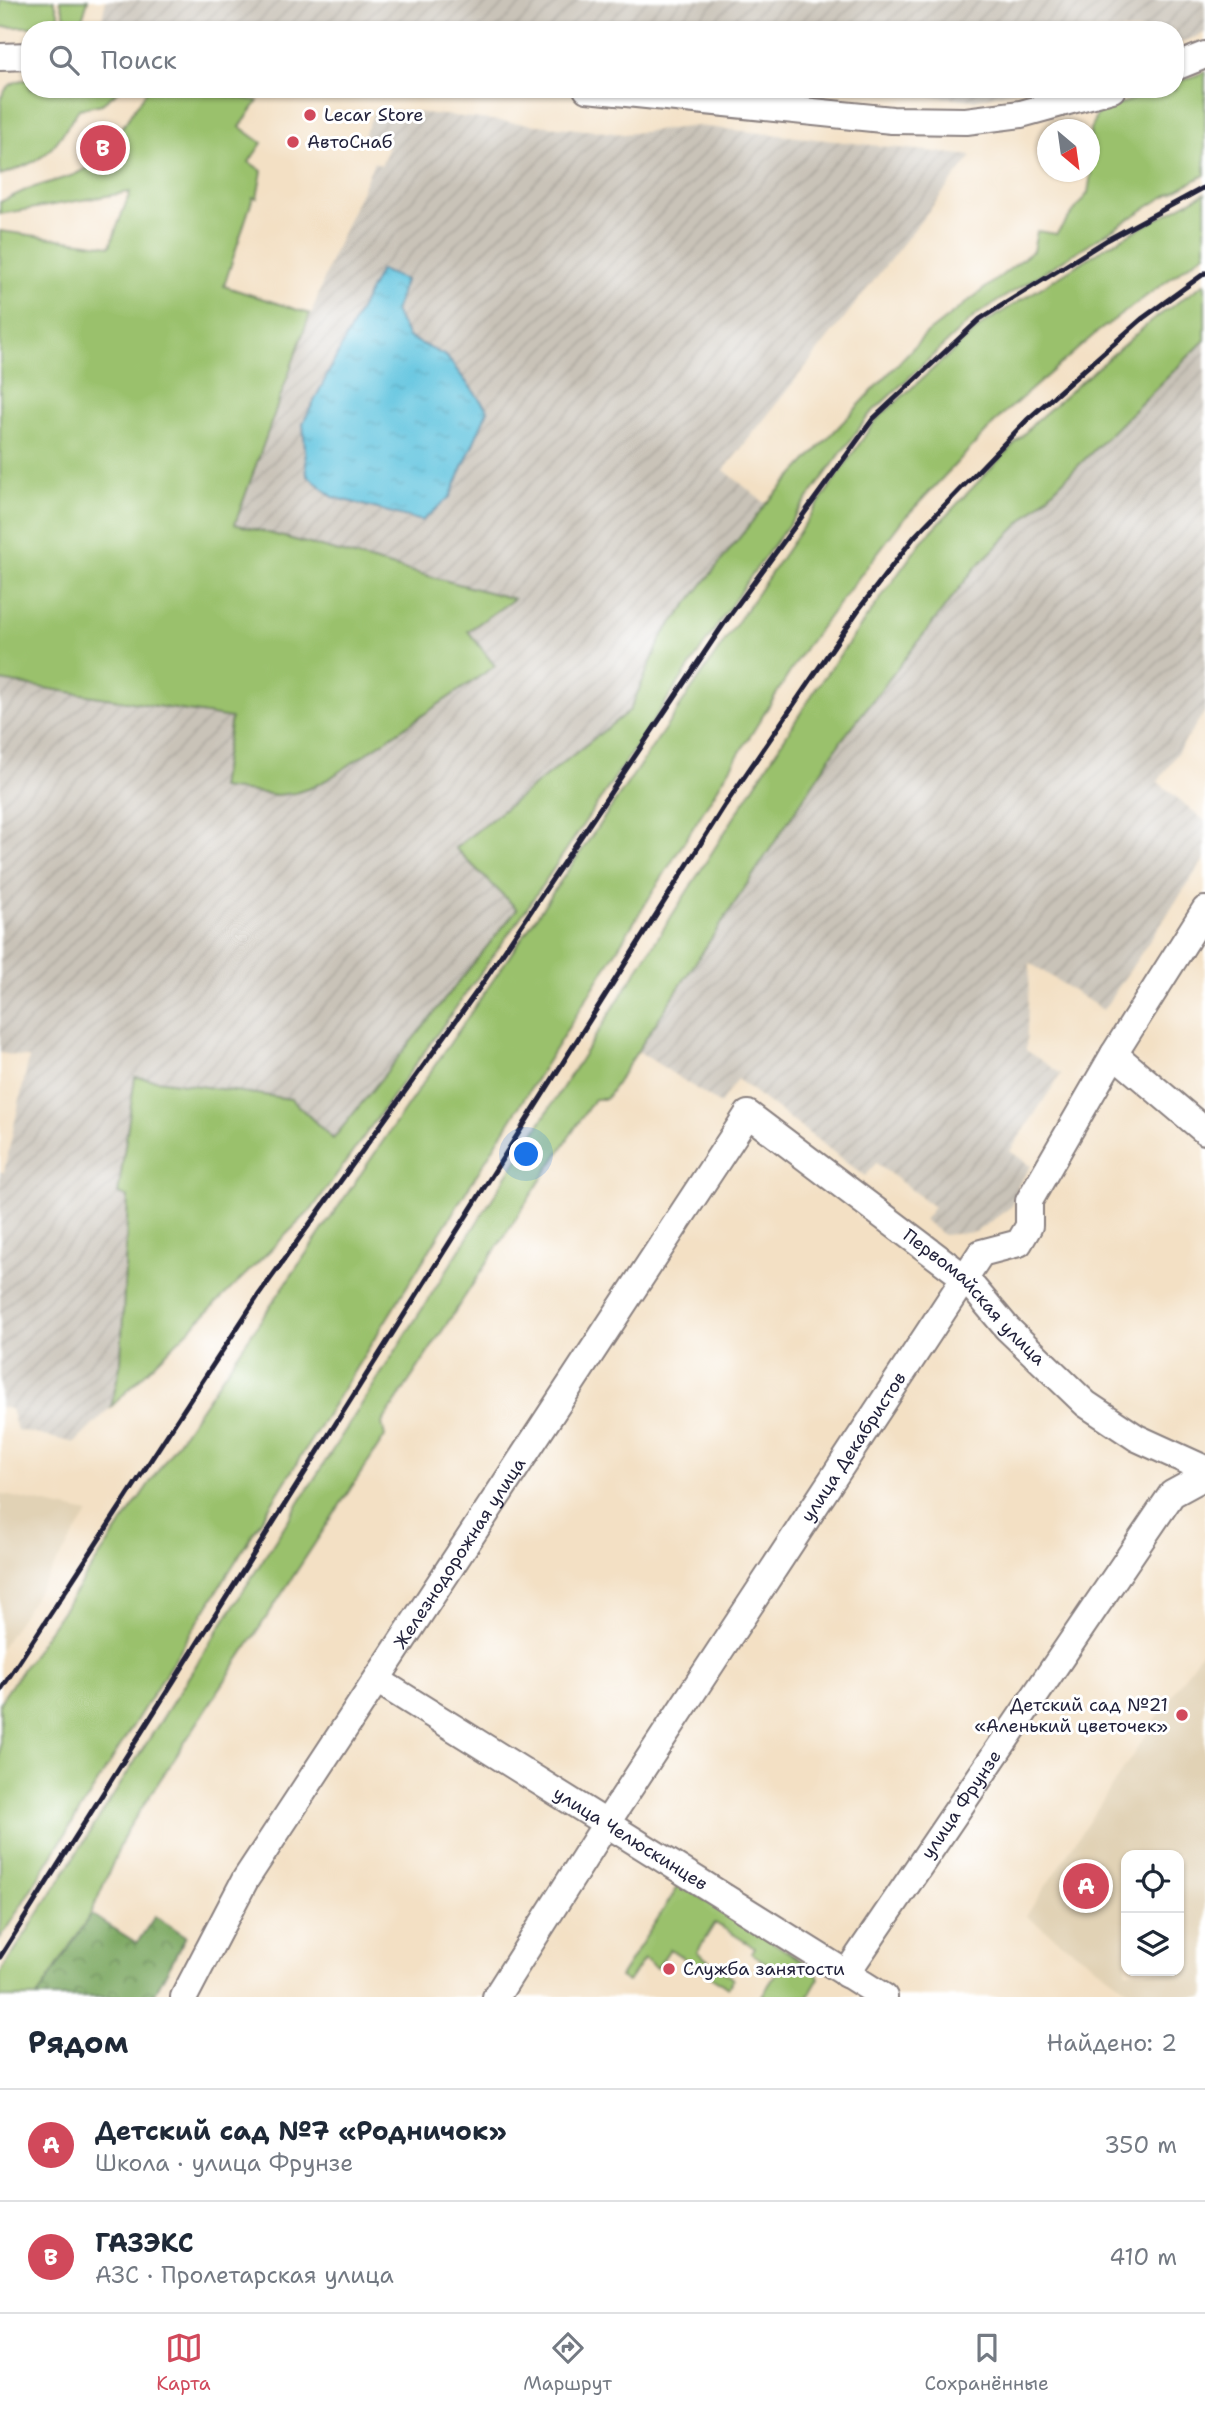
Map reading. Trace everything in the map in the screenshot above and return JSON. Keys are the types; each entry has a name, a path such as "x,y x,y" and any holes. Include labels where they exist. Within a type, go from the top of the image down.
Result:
{"street":[{"path":"1184,63 1205,55"},
{"path":"0,57 21,57"},
{"path":"676,98 892,120 966,121 1021,114 1079,98"},
{"name":"улица Декабристов","path":"496,1997 981,1253 1019,1243 1030,1226 1029,1201 1114,1054 1205,910"},
{"path":"1114,1054 1205,1131"},
{"name":"Первомайская улица","path":"748,1114 965,1278 1007,1328 1086,1404 1137,1438 1205,1469"},
{"name":"Железнодорожная улица","path":"184,1997 246,1880 748,1114"},
{"name":"улица Фрунзе","path":"846,1974 1172,1494 1205,1476"},
{"name":"улица Челюскинцев","path":"377,1680 884,1997"}],"shaded area":[{"path":"106,0 1205,0 1205,33 1184,41 1184,21 101,21"},
{"path":"951,98 982,98 974,100"},
{"path":"376,108 624,134 697,126 972,156 724,470 766,504 663,635 630,710 455,848 517,909 333,1139 291,1099 119,1194 128,1196 121,1362 111,1407 75,1443 17,1430 11,1409 0,1407 0,1172 4,1172 29,1058 0,1053 0,681 231,718 495,666 468,631 513,600 235,524 332,257 374,162 381,165 389,147 364,135"},
{"path":"1205,340 1205,711 1158,782 1205,821 1205,858 1103,1010 1030,963 1026,1050 1061,1074 1010,1151 1031,1166 1019,1184 1012,1206 976,1232 943,1235 924,1220 934,1207 876,1163 865,1176 737,1079 720,1104 638,1051 841,741 976,567"},
{"path":"0,1494 89,1513 0,1650"},
{"path":"1205,1646 1205,1997 1138,1997 1026,1916"}],"green space":[{"path":"0,0 54,0 61,21 21,21 21,27 0,27"},
{"path":"60,0 88,0 82,21 66,21"},
{"path":"1205,72 1205,175 1162,198 976,315 869,415 748,580 527,908 312,1209 111,1407 121,1362 128,1197 118,1194 135,1077 291,1099 333,1139 517,909 455,848 630,710 663,635 766,504 925,335 1033,251 1037,231 1056,234 1088,193 1090,182 1100,182 1100,119 1095,119 1097,113 1136,98 1184,98 1184,80"},
{"path":"21,80 21,98 110,98 102,104 79,109 55,144 40,158 0,175 1,98 9,86"},
{"path":"142,98 241,98 258,101 240,127 262,143 249,162 262,171 257,198 253,197 224,286 310,314 235,524 514,599 468,631 495,666 330,778 295,793 277,795 220,788 231,718 0,681 0,231 110,246 130,192 0,214 0,202 28,189 74,175 99,162"},
{"path":"1205,193 1205,253 1096,333 1001,416 901,522 805,648 0,1939 0,1702 875,421 983,324 1109,245"},
{"path":"1205,283 1205,340 976,567 841,741 606,1099 594,1099 382,1423 385,1436 126,1832 91,1914 37,1997 0,1997 0,1974 817,687 921,542 1036,421 1150,322"},
{"path":"680,1884 815,1969 819,1978 808,1997 761,1997 778,1971 751,1953 754,1947 715,1923 697,1952 733,1979 728,1988 670,1949 657,1968 644,1959 628,1982 620,1977"},
{"path":"91,1914 137,1943 155,1916 186,1936 153,1997 37,1997"}],"water":[{"path":"380,270 405,280 395,312 408,337 446,356 488,410 450,497 422,521 333,497 307,475 303,423"}],"railway":[{"path":"0,1691 258,1296 480,987 725,622 873,419 980,319 1107,240 1205,187"},
{"path":"0,1957 725,805 859,609 915,536 1027,420 1143,318 1205,273"}],"place":[{"name":"Lecar Store","path":"310,115"},
{"name":"АвтоСнаб","path":"293,142"},
{"name":"ГАЗЭКС","path":"103,148"},
{"name":"Детский сад №21 «Аленький цветочек»","path":"1182,1715"},
{"name":"Детский сад №7 «Родничок»","path":"1086,1886"},
{"name":"Служба занятости","path":"669,1969"}]}
